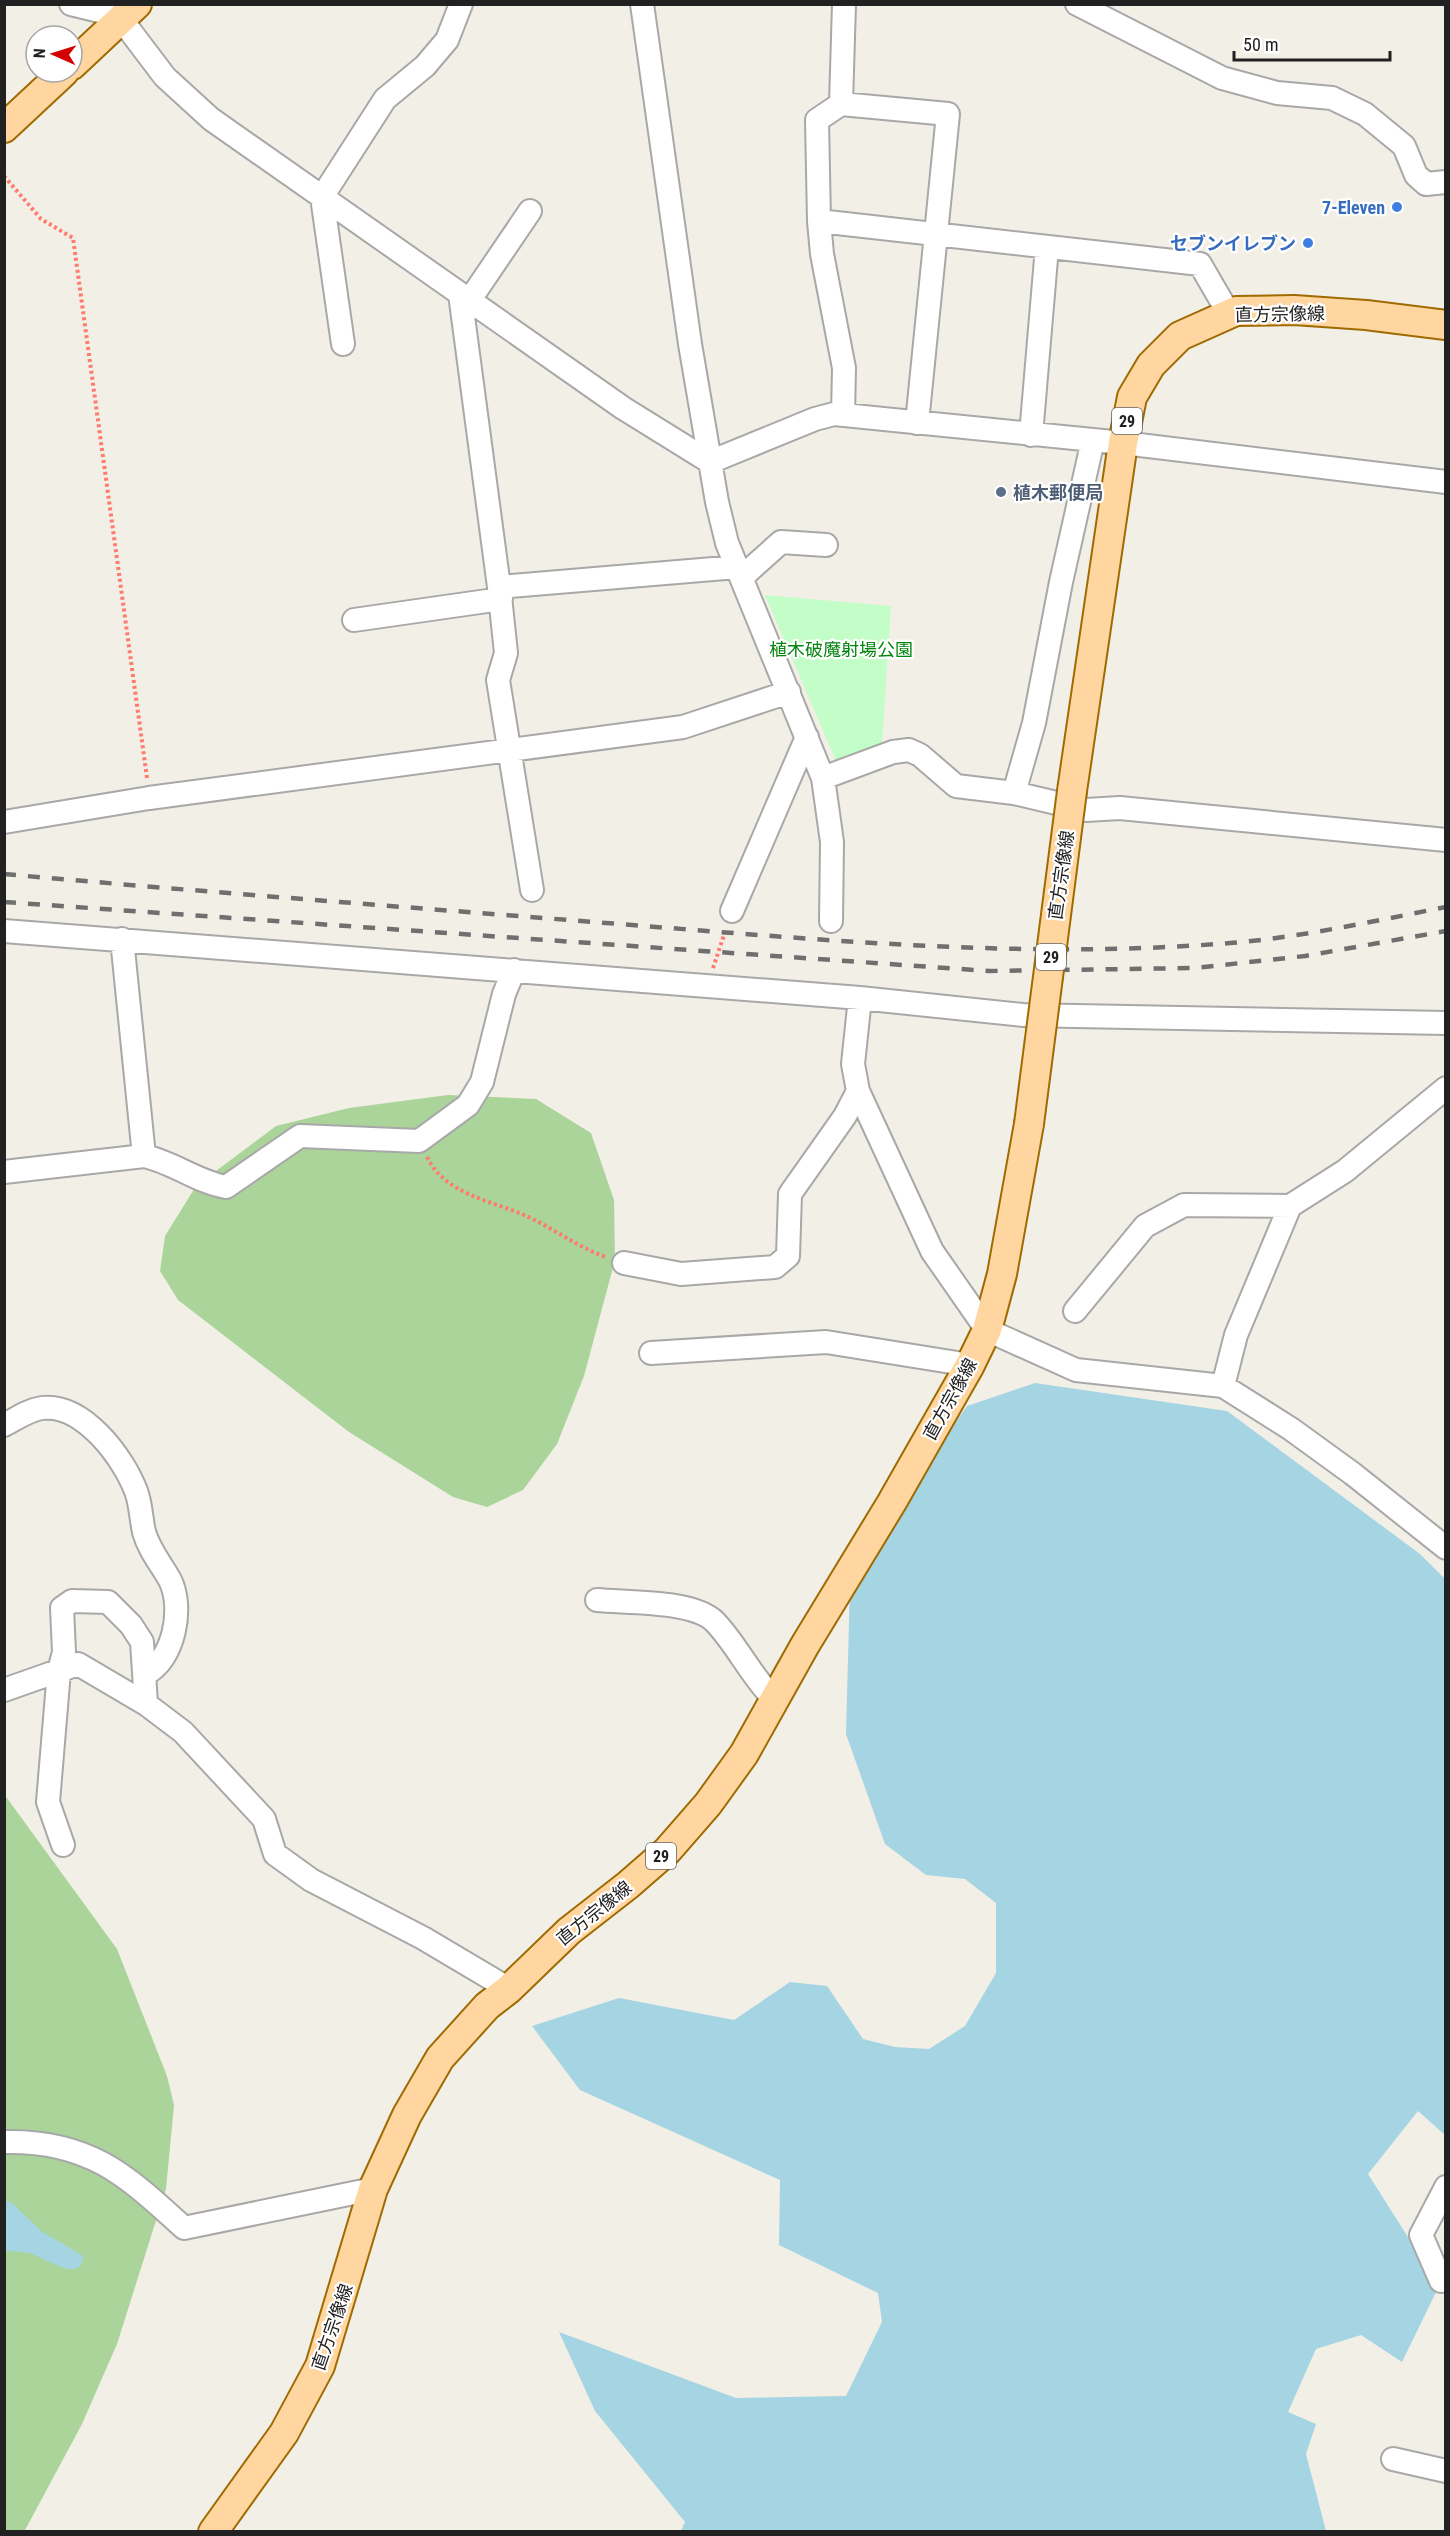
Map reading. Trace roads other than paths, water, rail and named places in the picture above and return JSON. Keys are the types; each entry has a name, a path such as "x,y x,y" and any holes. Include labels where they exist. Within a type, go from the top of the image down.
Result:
{"main road":[{"path":"84,54 129,12"},
{"path":"4,128 51,84"},
{"name":"直方宗像線","path":"213,2532 284,2433 320,2366 374,2189 407,2115 441,2058 487,2006 509,1989 569,1931 667,1851 708,1804 744,1754 970,1365 987,1330 1002,1275 1029,1124 1072,791 1123,443 1132,397 1151,365 1180,336 1236,311 1294,310 1366,315 1446,325"}],"street":[{"path":"71,4 112,14 129,12 165,77 212,119 622,408 710,462"},
{"path":"343,344 322,196 385,99 424,66 447,40 461,4"},
{"path":"642,4 690,344 710,462 727,543 823,778 832,842 831,921"},
{"path":"841,104 844,4"},
{"path":"1077,4 1222,78 1277,93 1332,98 1365,114 1404,146 1416,176 1426,184 1446,182"},
{"path":"843,415 844,368 822,254 819,221 817,120 841,104 948,114 916,423"},
{"path":"530,211 465,297 506,653 498,680 532,890"},
{"path":"819,221 1200,264 1229,314"},
{"path":"1031,435 1047,247"},
{"path":"710,462 815,419 843,415 1123,443 1446,482"},
{"path":"1014,793 1034,723 1061,582 1093,440"},
{"path":"354,620 500,593 739,572 781,542 826,545"},
{"path":"4,822 149,798 683,727 789,692"},
{"path":"732,911 807,737"},
{"path":"823,778 893,752 909,750 920,755 956,786 1014,793 1086,810 1120,808 1446,840"},
{"path":"4,931 707,985 1023,1015 1446,1023"},
{"path":"122,939 144,1156"},
{"path":"4,1172 144,1156 165,1160 213,1185 226,1187 300,1136 419,1141 468,1105 482,1082 504,994 514,970"},
{"path":"860,998 853,1064 858,1091 932,1251 987,1330 1076,1370 1223,1386 1291,1429 1446,1548"},
{"path":"1075,1311 1145,1226 1184,1205 1290,1206 1345,1170 1446,1088"},
{"path":"624,1263 681,1274 775,1267 788,1256 790,1194 845,1116 858,1091"},
{"path":"1223,1386 1236,1335 1290,1206"},
{"path":"651,1353 826,1342 970,1365"},
{"path":"4,1425 30,1411 60,1408 76,1416 117,1455 137,1492 145,1533 177,1599 168,1651 152,1670 145,1674"},
{"path":"597,1600 695,1609 714,1621 759,1684 774,1699"},
{"path":"63,1845 48,1802 58,1671 64,1652 62,1608 72,1601 108,1602 131,1625 142,1642 146,1704"},
{"path":"4,1690 78,1664 146,1704 183,1732 264,1819 275,1854 311,1880 423,1938 509,1989"},
{"path":"4,2142 30,2142 75,2150 84,2154 111,2167 136,2184 184,2228 374,2189"},
{"path":"1441,2280 1421,2235 1440,2209 1446,2187"},
{"path":"1393,2459 1446,2471"}],"water":[{"path":"1035,1383 1227,1411 1420,1554 1445,1579 1445,2135 1418,2111 1368,2174 1439,2286 1402,2362 1361,2335 1316,2349 1288,2412 1316,2424 1306,2454 1326,2531 681,2531 685,2522 595,2411 559,2332 736,2398 846,2396 882,2322 878,2293 779,2245 780,2180 580,2090 532,2026 619,1998 734,2020 790,1982 827,1986 863,2039 895,2047 929,2049 965,2026 996,1973 996,1903 965,1879 926,1875 885,1844 846,1734 850,1585 893,1510 967,1406"},
{"path":"4,2200 12,2203 41,2231 83,2256 81,2265 76,2269 69,2269 29,2253 5,2251"}],"railway":[{"path":"4,874 840,941 996,948 1152,948 1230,943 1311,933 1446,907"},
{"path":"4,902 989,971 1195,968 1305,956 1446,931"}],"place":[{"name":"7-Eleven","path":"1397,207"},
{"name":"セブンイレブン","path":"1308,243"},
{"name":"植木郵便局","path":"1001,492"}],"park label":[{"name":"植木破魔射場公園","path":"841,649"}]}
